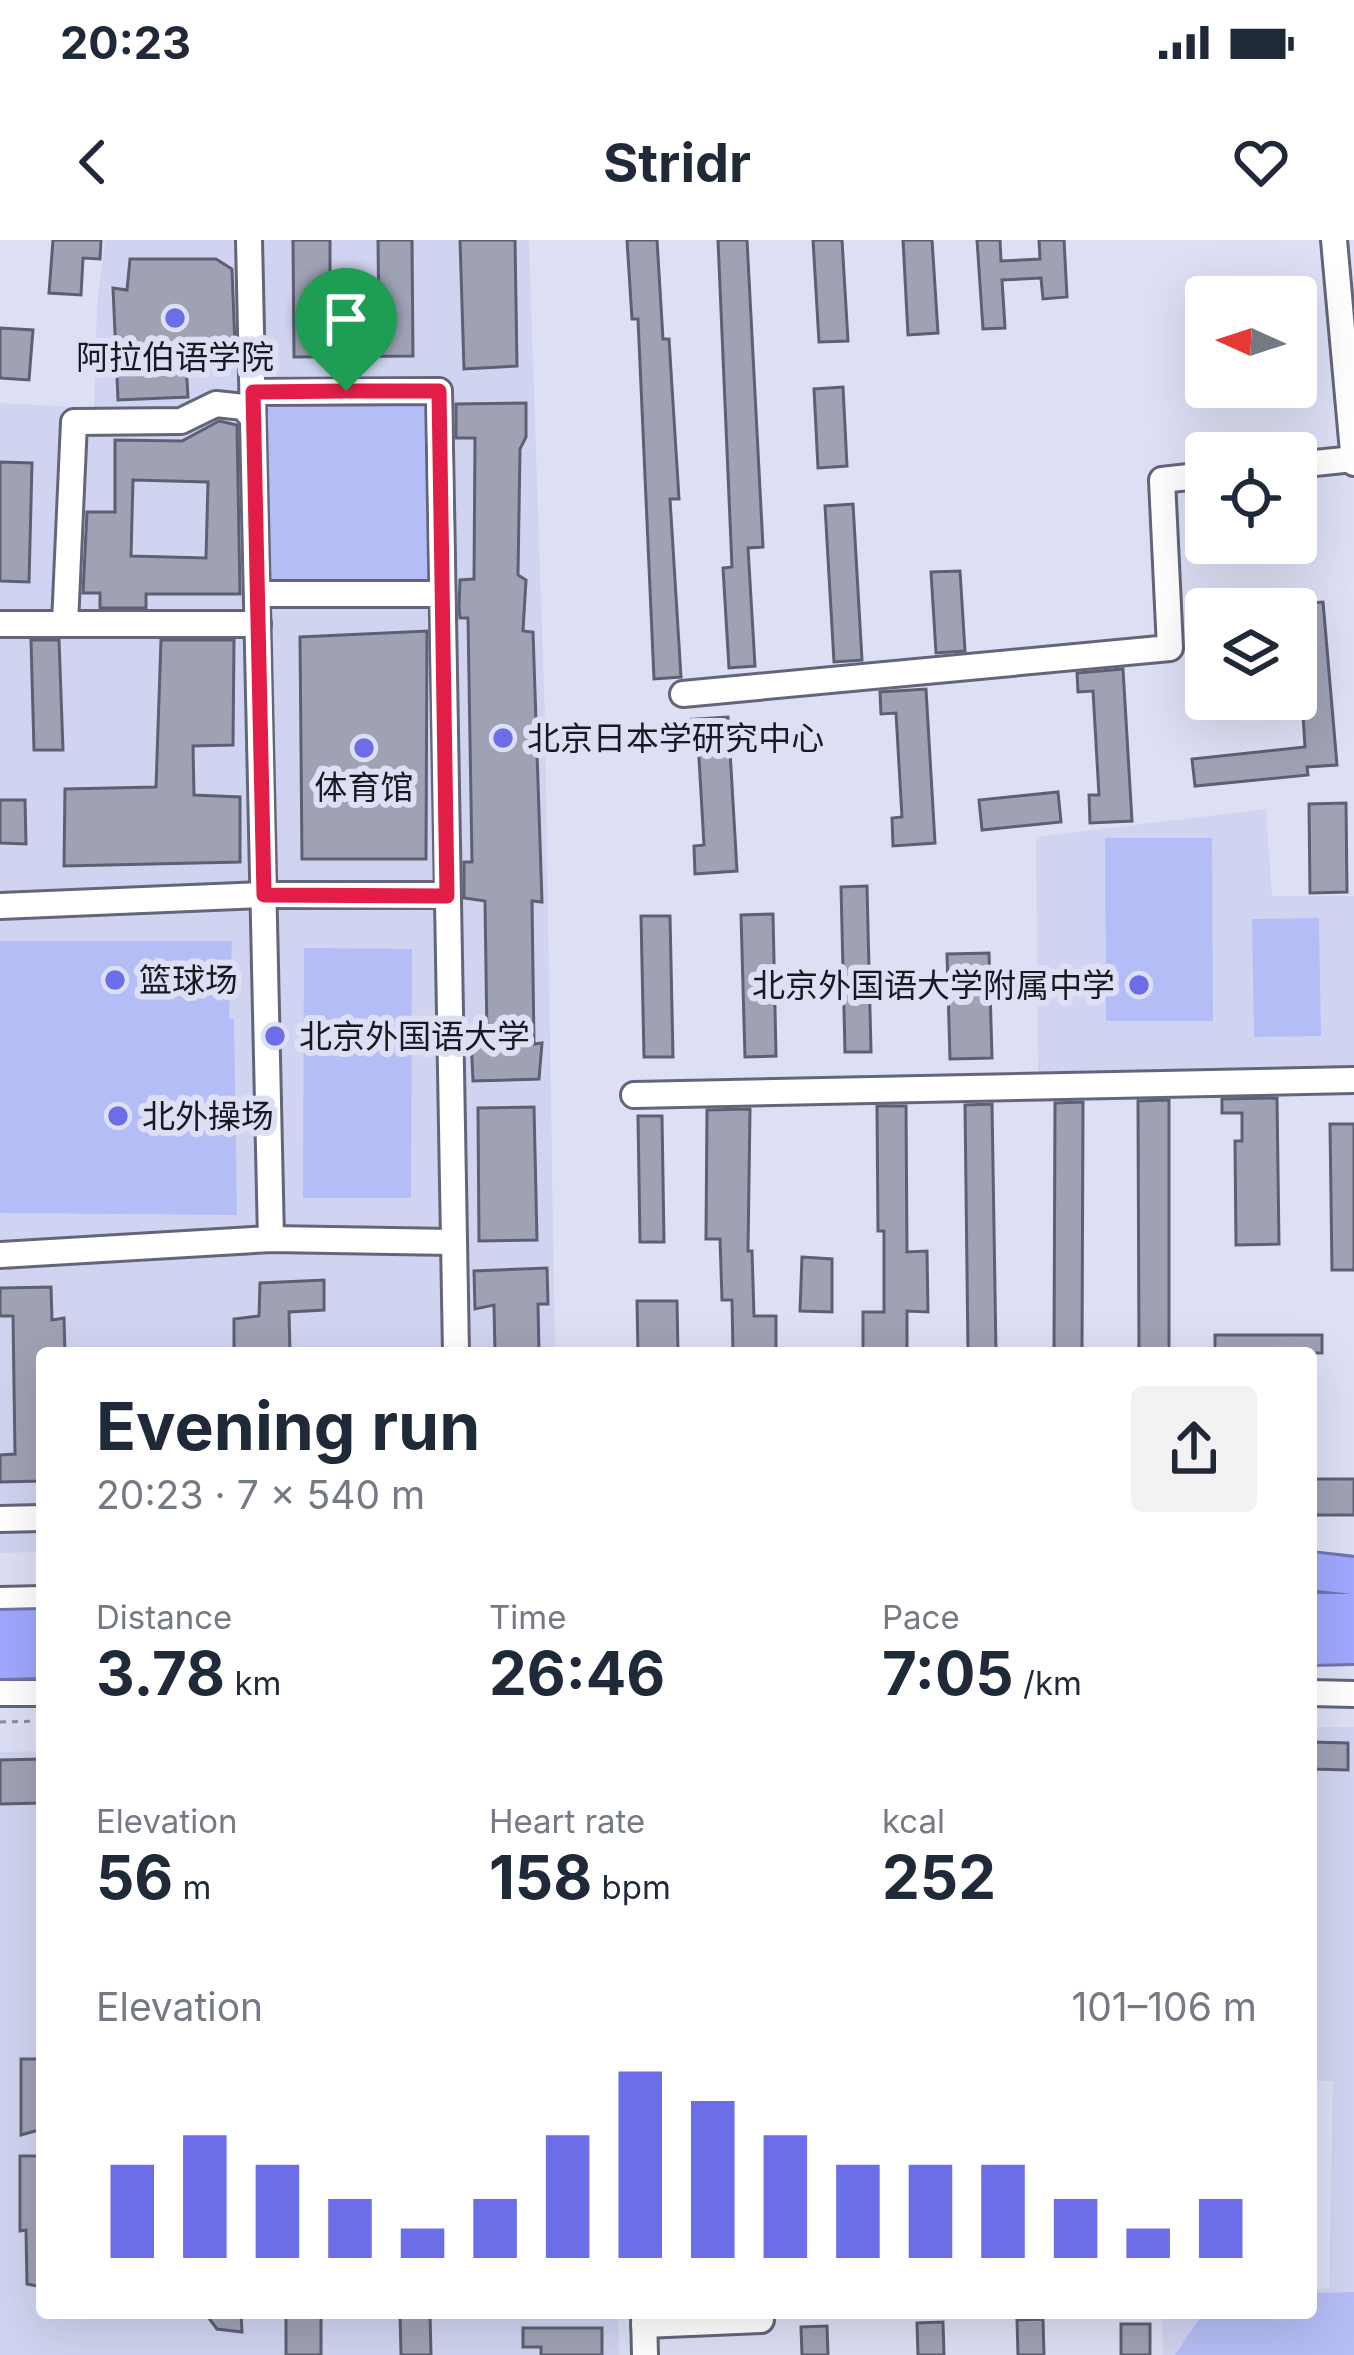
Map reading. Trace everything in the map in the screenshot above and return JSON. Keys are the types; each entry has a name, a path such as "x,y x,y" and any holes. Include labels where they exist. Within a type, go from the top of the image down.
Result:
{"highway":[{"path":"1317,1571 1354,1573"},
{"path":"1317,1612 1354,1612"},
{"path":"0,1629 36,1628"},
{"path":"1317,1646 1354,1646"},
{"path":"0,1660 36,1659"}],"street":[{"path":"249,240 271,1239"},
{"path":"1317,464 1354,461 1334,240"},
{"path":"253,402 439,391 456,1347"},
{"path":"64,624 74,422 181,421 216,404 244,406 249,414 253,402"},
{"path":"682,694 1171,648 1162,480 1185,477"},
{"path":"257,594 442,594"},
{"path":"0,624 258,624"},
{"path":"0,906 264,895 447,896"},
{"path":"634,1095 1354,1080"},
{"path":"0,1255 271,1239 453,1242"},
{"path":"0,1519 36,1518"},
{"path":"0,1600 36,1599"},
{"path":"0,1693 36,1693"},
{"path":"1317,1693 1354,1694"},
{"path":"645,2355 644,2319 761,2320"}],"path":[{"path":"0,1722 36,1721"}],"shaded area":[{"name":"北京外国语大学","path":"105,240 529,240 545,718 555,1347 36,1347 36,1552 0,1553 0,403 94,408 97,305"},
{"path":"258,396 435,396 436,589 262,589"},
{"name":"北京外国语大学附属中学","path":"1266,809 1272,896 1354,896 1354,1071 1038,1073 1036,837"},
{"path":"1105,838 1212,838 1213,1021 1106,1021"},
{"path":"1319,918 1321,1036 1254,1037 1252,919"},
{"name":"北外操场","path":"0,941 232,941 229,1018 234,1019 237,1215 0,1213"},
{"path":"304,948 412,949 411,1198 303,1198"},
{"path":"1317,1727 1354,1727 1354,2355 1163,2355 1162,2319 1317,2319 1317,2289 1329,2288 1333,2081 1317,2081"},
{"path":"36,1751 36,2319 618,2319 619,2355 0,2355 0,1752"},
{"path":"1354,2292 1354,2355 1175,2355 1199,2319 1317,2319 1317,2293"}],"building":[{"path":"53,240 101,240 100,259 83,258 81,295 49,293"},
{"path":"293,240 330,240 330,330 379,329 378,240 412,240 413,356 294,357"},
{"path":"460,240 515,240 517,366 464,369"},
{"path":"627,240 657,240 679,499 670,499 681,677 654,679 638,319 632,319"},
{"path":"718,240 747,240 763,547 748,548 755,666 729,668 723,568 732,567"},
{"path":"813,240 842,240 848,341 819,342"},
{"path":"903,240 932,240 938,333 908,335"},
{"path":"977,240 1000,240 1001,261 1040,259 1039,240 1064,240 1067,297 1043,299 1041,278 1002,280 1005,328 983,329"},
{"name":"阿拉伯语学院","path":"130,259 216,259 232,269 235,346 185,347 188,397 118,400 113,288 127,290"},
{"path":"0,328 33,330 29,380 0,378"},
{"path":"843,387 847,466 818,468 814,389"},
{"path":"526,403 526,437 520,449 518,575 526,580 523,631 533,632 542,902 532,901 534,1044 542,1043 539,1079 473,1081 471,1038 487,1038 485,901 464,898 464,862 472,862 468,618 460,618 459,607 460,580 474,579 475,438 456,438 456,404"},
{"path":"219,421 237,425 240,594 146,594 146,608 100,608 100,593 83,593 87,512 115,512 115,440 182,441","holes":["133,480 208,482 206,558 131,556"]},
{"path":"0,462 32,463 29,582 0,581"},
{"path":"853,504 862,660 834,662 825,506"},
{"path":"960,571 965,651 936,653 931,572"},
{"path":"1317,602 1323,602 1337,765 1307,767 1308,775 1195,786 1192,759 1305,747 1303,720 1317,720"},
{"name":"体育馆","path":"427,631 426,859 302,859 300,637"},
{"path":"31,640 59,640 63,750 34,750"},
{"path":"161,640 234,640 233,745 193,746 194,795 240,797 240,862 64,866 65,789 156,787"},
{"path":"1123,669 1132,821 1090,823 1089,795 1099,795 1093,691 1078,692 1077,673"},
{"path":"926,689 935,843 893,846 892,818 902,817 896,713 881,714 880,692"},
{"path":"728,717 737,871 695,874 694,846 704,845 698,741 683,742 682,720"},
{"path":"1058,792 1061,822 982,830 979,800"},
{"path":"0,800 25,800 26,844 0,843"},
{"path":"1346,803 1347,892 1310,893 1309,804"},
{"path":"867,886 871,1052 845,1052 841,887"},
{"path":"773,914 776,1056 745,1057 741,915"},
{"path":"641,916 670,916 673,1057 644,1057"},
{"path":"989,953 992,1058 950,1059 947,954"},
{"path":"1277,1098 1279,1244 1236,1245 1235,1141 1242,1141 1242,1113 1222,1113 1222,1099"},
{"path":"1169,1100 1169,1347 1139,1347 1138,1101"},
{"path":"1083,1102 1082,1347 1054,1347 1055,1103"},
{"path":"992,1104 996,1347 968,1347 965,1105"},
{"path":"877,1106 906,1106 907,1252 927,1251 928,1312 907,1311 907,1347 863,1347 863,1312 884,1312 884,1231 878,1231"},
{"path":"534,1107 537,1240 479,1241 478,1108"},
{"path":"750,1109 748,1251 752,1251 754,1316 776,1316 776,1347 733,1347 732,1300 722,1300 720,1239 706,1239 707,1110"},
{"path":"638,1116 662,1116 664,1242 640,1242"},
{"path":"1330,1124 1354,1124 1354,1270 1332,1270"},
{"path":"802,1257 832,1259 832,1312 800,1311"},
{"path":"547,1268 548,1304 538,1304 539,1347 495,1347 494,1305 475,1309 474,1271"},
{"path":"324,1280 324,1310 289,1312 290,1347 234,1347 234,1319 259,1316 260,1283"},
{"path":"51,1287 52,1320 64,1318 65,1347 36,1347 36,1481 0,1482 0,1455 15,1454 13,1316 0,1316 0,1288"},
{"path":"637,1301 677,1301 678,1347 638,1347"},
{"path":"1215,1335 1322,1335 1322,1353 1317,1353 1317,1347 1215,1347"},
{"path":"1317,1479 1354,1479 1354,1515 1317,1515"},
{"path":"1317,1742 1348,1743 1348,1770 1317,1769"},
{"path":"36,1759 36,1803 0,1804 0,1760"},
{"path":"21,2059 36,2059 36,2131 21,2135"},
{"path":"20,2156 36,2156 36,2286 27,2284 26,2230 20,2231"},
{"path":"210,2319 241,2319 242,2332 217,2329"},
{"path":"286,2319 321,2319 321,2355 286,2355"},
{"path":"400,2319 430,2319 431,2355 401,2355"},
{"path":"1043,2319 1044,2355 1018,2355 1017,2320"},
{"path":"943,2322 944,2355 918,2355 917,2323"},
{"path":"1121,2324 1150,2324 1150,2355 1121,2355"},
{"path":"827,2326 828,2355 802,2355 801,2327"},
{"path":"523,2328 602,2328 602,2355 541,2355 541,2347 523,2347"}],"place":[{"name":"阿拉伯语学院","path":"175,318"},
{"name":"北京日本学研究中心","path":"503,738"},
{"name":"体育馆","path":"364,748"},
{"name":"篮球场","path":"115,980"},
{"name":"北京外国语大学附属中学","path":"1139,985"},
{"name":"北京外国语大学","path":"275,1036"},
{"name":"北外操场","path":"118,1116"}],"route":[{"path":"346,391 439,391 447,896 264,895 253,392 346,391"}]}
